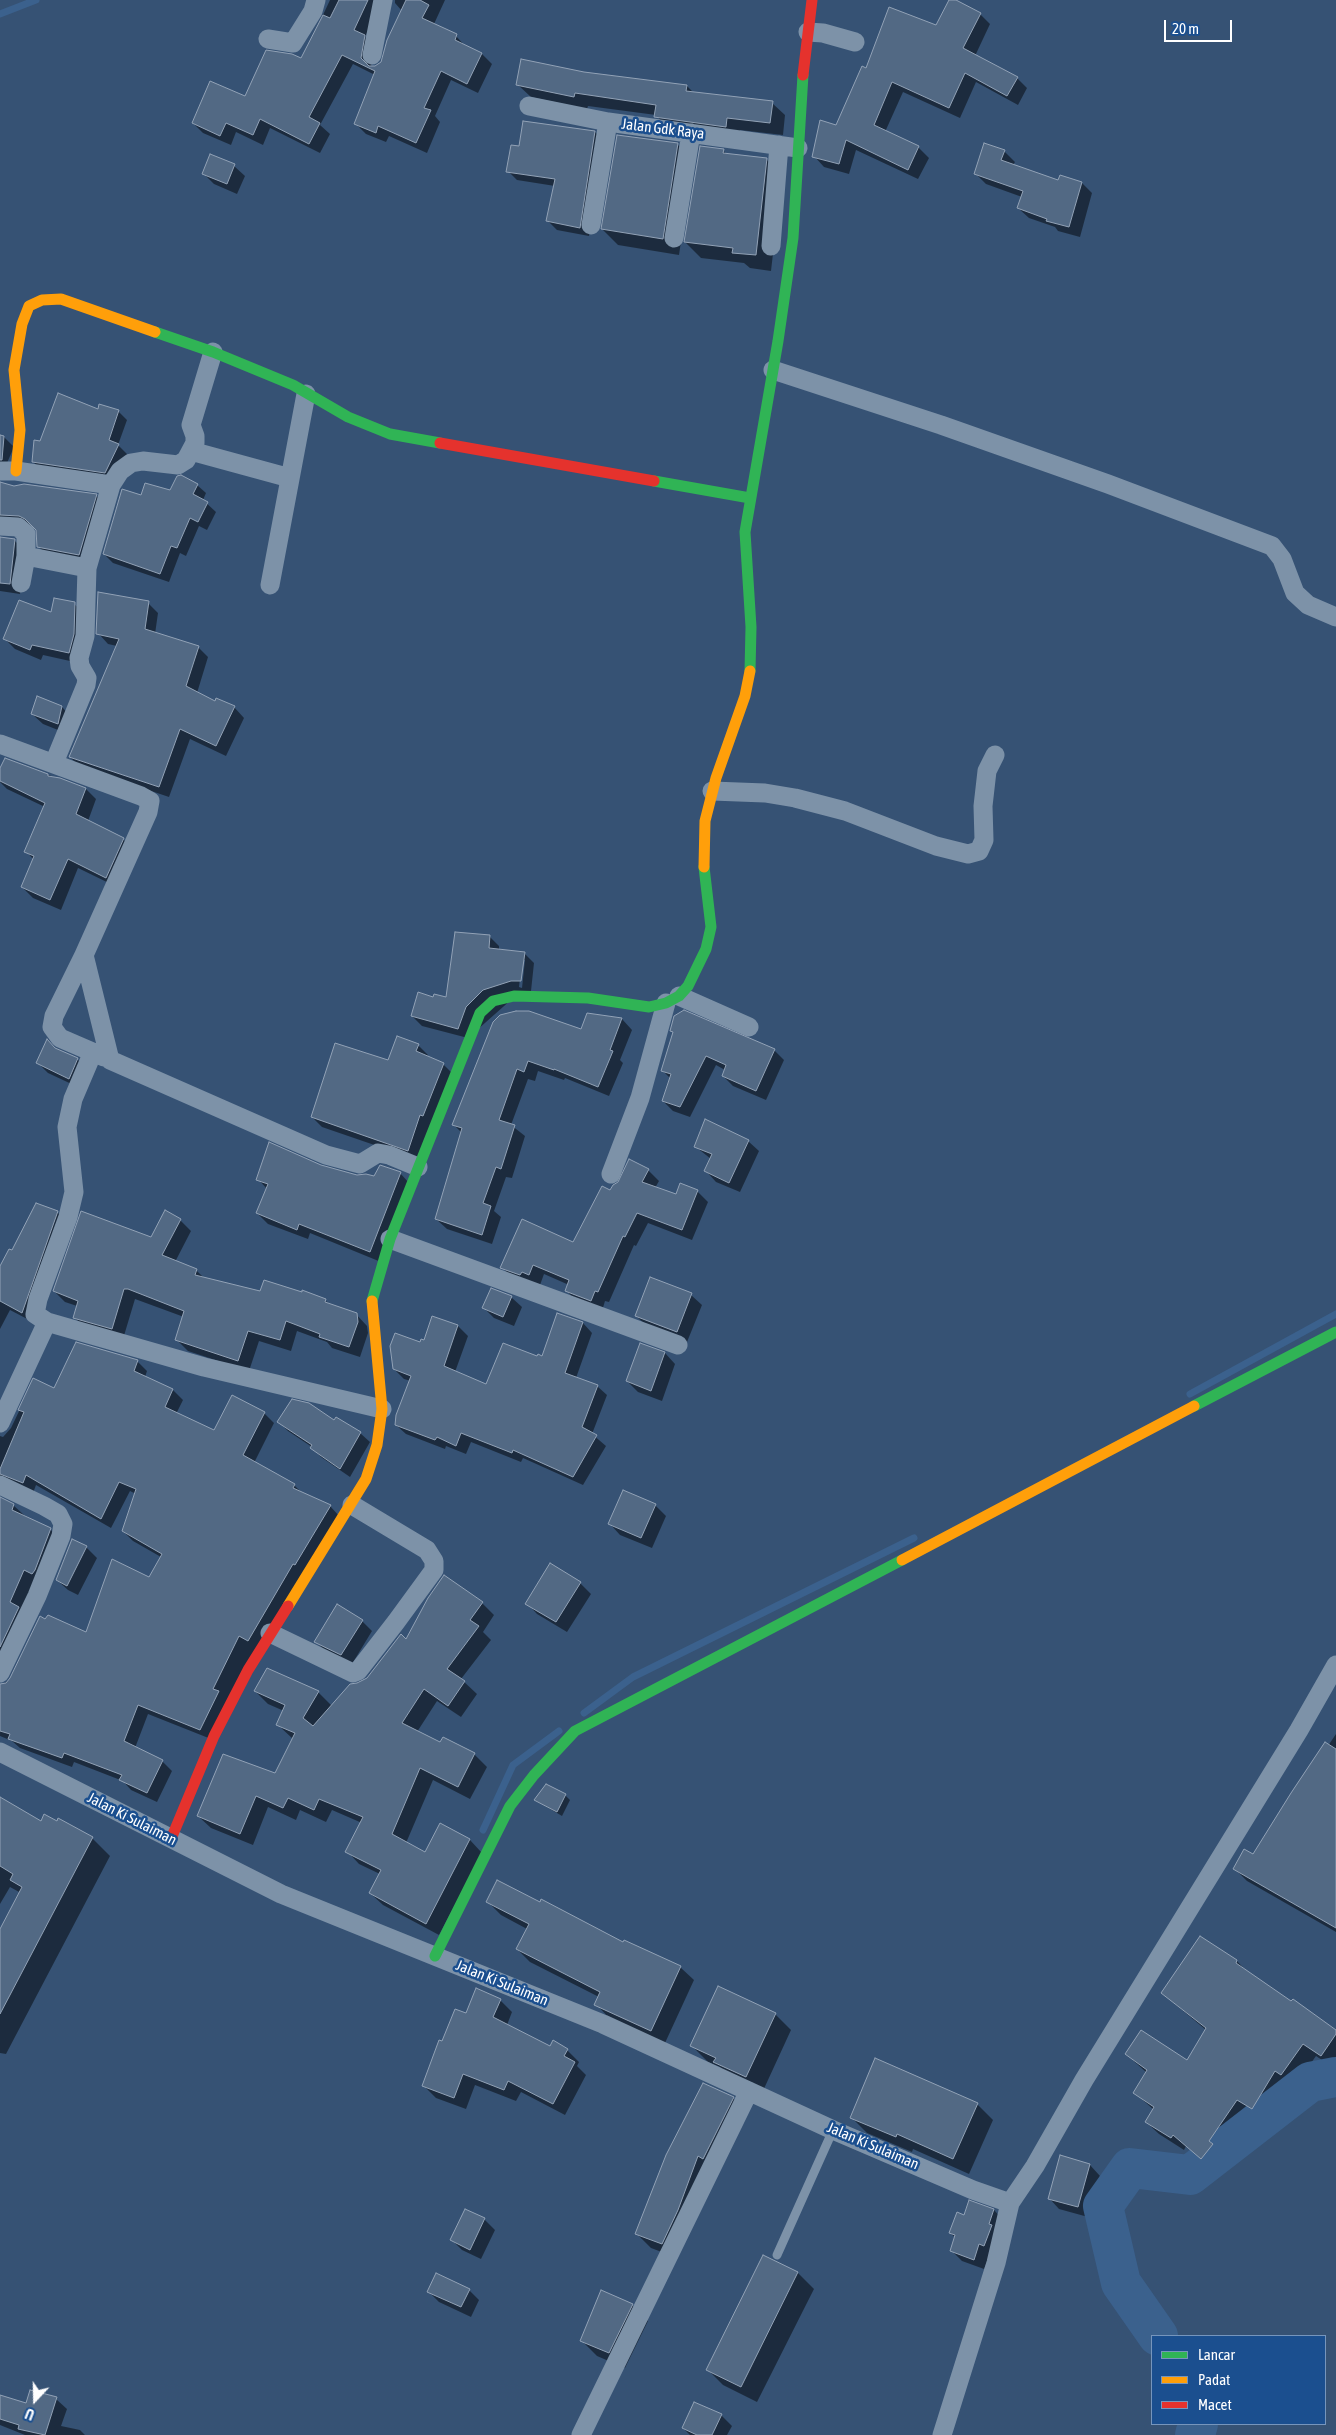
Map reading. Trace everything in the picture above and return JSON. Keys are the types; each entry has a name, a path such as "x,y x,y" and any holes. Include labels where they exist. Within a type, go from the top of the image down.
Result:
{"street":[{"path":"268,39 285,44 293,43 313,11 316,0"},
{"path":"372,55 383,0"},
{"path":"611,1174 640,1098 672,999 696,973 706,949 711,927 705,885 704,832 712,791 745,696 750,671 750,627 744,544 793,238 801,91 812,0"},
{"path":"808,32 828,34 855,42"},
{"name":"Jalan Gdk Raya","path":"529,106 608,122 798,148"},
{"path":"591,225 608,122"},
{"path":"674,238 691,133"},
{"path":"771,246 779,146"},
{"path":"110,485 8,471 20,430 14,370 22,324 29,306 42,300 61,299 213,352 293,385 364,425 390,434 750,498"},
{"path":"54,763 86,685 87,678 80,666 79,658 85,636 87,568 110,485 120,471 131,463 143,461 178,465 186,460 195,443 196,436 191,425 213,352"},
{"path":"773,370 941,425 1108,484 1272,546 1282,559 1295,593 1308,605 1336,617"},
{"path":"270,585 306,394"},
{"path":"191,451 290,478"},
{"path":"0,526 18,527 26,534 26,556 21,583"},
{"path":"26,556 87,568"},
{"path":"0,744 150,801 148,812 52,1022 56,1034 60,1038 326,1155 360,1164 378,1153 389,1155 418,1167"},
{"path":"712,791 765,793 795,798 845,811 936,846 968,854 979,851 984,840 983,806 987,771 995,755"},
{"path":"84,955 101,1056 72,1099 67,1127 74,1192 68,1217 35,1310 40,1319 204,1367 382,1409"},
{"path":"171,1839 214,1736 248,1670 332,1531 352,1505 366,1479 377,1446 382,1409 371,1305 377,1278 390,1239 480,1013 493,1001 514,996 588,998 649,1007 672,999 749,1027"},
{"path":"390,1239 678,1345"},
{"path":"0,1423 47,1322"},
{"path":"434,1956 510,1806 534,1775 574,1732 1336,1332"},
{"path":"0,1485 58,1514 62,1524 61,1536 37,1596 0,1673"},
{"path":"270,1633 353,1673 358,1671 386,1636 434,1570 434,1561 427,1550 352,1505"},
{"path":"942,2435 996,2263 1010,2203 1035,2166 1099,2055 1299,1730 1336,1665"},
{"name":"Jalan Ki Sulaiman","path":"0,1752 281,1894 603,2024 833,2130 974,2190 1010,2203"},
{"path":"581,2435 749,2092"}],"lane":[{"path":"777,2255 833,2130"}],"building":[{"path":"339,0 368,0 354,30 365,35 361,58 369,66 375,66 381,62 387,40 406,0 420,0 429,5 422,18 457,34 455,40 482,53 467,84 441,71 424,108 431,110 416,143 378,126 376,133 354,124 375,71 342,55 309,117 320,123 309,144 260,119 253,135 226,123 220,136 192,123 210,81 245,96 266,50 292,54 301,58 323,15 330,18"},
{"path":"949,0 956,0 981,13 963,48 1018,77 1007,96 965,73 949,108 892,82 874,125 919,146 908,170 846,140 839,164 812,157 820,120 836,125 862,66 866,68 889,7 936,25"},
{"path":"521,59 584,72 687,85 686,91 773,101 770,123 727,118 726,127 654,117 656,105 575,93 574,97 516,85"},
{"path":"523,121 595,131 580,228 546,221 555,179 506,172 511,145 519,146"},
{"path":"617,135 678,143 663,239 601,229"},
{"path":"984,143 1005,150 1001,160 1058,180 1060,175 1082,182 1069,227 1046,221 1047,219 1017,208 1023,191 974,174"},
{"path":"700,146 724,149 723,153 767,158 756,255 732,253 733,248 684,242"},
{"path":"210,154 235,164 227,184 202,174"},
{"path":"58,393 98,409 99,404 119,410 109,440 119,444 105,473 32,462 34,440 40,441"},
{"path":"0,435 4,436 2,460 0,460"},
{"path":"181,475 198,484 193,494 208,502 198,522 190,518 177,548 171,546 160,574 103,554 122,489 141,495 145,483 170,490 177,476"},
{"path":"0,482 14,486 24,484 97,494 79,555 37,547 36,530 25,519 19,516 0,515"},
{"path":"0,537 15,539 10,584 0,583"},
{"path":"98,592 149,601 145,629 199,646 186,686 215,701 216,698 235,706 216,746 180,729 159,787 69,757 119,639 96,634"},
{"path":"54,598 75,602 74,634 69,653 32,645 30,650 3,639 19,600 51,612"},
{"path":"37,696 62,706 58,724 31,714"},
{"path":"5,758 48,774 48,776 60,778 86,788 76,814 124,838 106,878 68,859 50,900 21,887 34,856 24,852 45,803 0,781 0,768"},
{"path":"455,932 490,935 489,948 525,952 521,981 511,981 483,990 466,1007 458,1029 411,1016 418,992 433,997 434,994 446,997"},
{"path":"684,1010 775,1049 756,1091 722,1076 726,1065 706,1056 680,1107 662,1101 671,1074 661,1071 673,1032 670,1031 674,1016"},
{"path":"516,1011 529,1011 581,1029 587,1013 622,1018 610,1050 613,1051 598,1087 554,1069 528,1061 524,1072 517,1069 499,1120 515,1125 501,1169 496,1167 483,1203 491,1206 482,1235 435,1219 462,1128 452,1125 493,1022 500,1015"},
{"path":"397,1036 419,1044 416,1051 444,1063 423,1116 420,1115 408,1151 311,1117 335,1043 388,1060"},
{"path":"47,1039 55,1048 78,1058 69,1079 36,1063"},
{"path":"705,1119 749,1140 729,1183 704,1171 712,1154 694,1147"},
{"path":"269,1142 321,1165 357,1175 366,1174 374,1176 380,1165 401,1172 370,1252 299,1224 297,1230 256,1213 268,1184 256,1180"},
{"path":"629,1159 649,1169 642,1182 676,1194 680,1183 698,1190 682,1230 637,1213 625,1237 623,1236 598,1292 595,1291 591,1301 565,1291 569,1280 533,1265 529,1275 522,1272 520,1275 500,1268 522,1219 573,1242 602,1186 610,1190 618,1182"},
{"path":"36,1203 58,1211 22,1313 0,1301 0,1266 9,1249 12,1250"},
{"path":"165,1210 181,1219 162,1255 197,1269 195,1275 260,1291 264,1280 302,1292 302,1290 326,1299 325,1302 357,1313 358,1322 349,1347 319,1337 320,1334 286,1321 280,1340 248,1331 238,1361 175,1340 184,1311 128,1289 124,1289 112,1329 73,1318 78,1301 53,1291 81,1211 151,1237"},
{"path":"650,1277 692,1293 677,1332 635,1316"},
{"path":"491,1288 512,1296 503,1317 482,1308"},
{"path":"557,1313 583,1322 565,1373 598,1385 582,1427 597,1435 573,1477 513,1450 512,1453 461,1433 456,1446 437,1437 435,1440 395,1425 396,1415 411,1376 393,1369 390,1346 395,1333 420,1342 421,1339 424,1340 432,1316 458,1325 444,1366 486,1384 503,1343 537,1356 538,1354 542,1356"},
{"path":"76,1342 138,1360 134,1371 173,1389 165,1407 214,1430 232,1395 265,1412 243,1455 295,1484 293,1488 331,1505 295,1565 293,1564 248,1641 239,1636 213,1689 219,1691 200,1730 138,1705 124,1741 163,1760 147,1793 119,1780 122,1775 64,1753 62,1758 8,1739 10,1734 0,1731 0,1684 6,1683 10,1678 40,1616 45,1619 48,1615 86,1632 112,1559 149,1577 162,1554 122,1531 136,1489 119,1482 101,1519 26,1475 23,1483 0,1474 0,1469 24,1412 18,1410 33,1378 54,1388"},
{"path":"640,1343 665,1352 651,1391 626,1381"},
{"path":"292,1399 309,1403 334,1420 336,1417 361,1432 340,1469 310,1448 312,1445 277,1422"},
{"path":"623,1490 656,1504 641,1538 608,1524"},
{"path":"0,1497 14,1504 12,1510 51,1528 35,1570 32,1574 24,1570 10,1602 19,1607 0,1647"},
{"path":"72,1539 87,1546 67,1586 56,1580"},
{"path":"550,1563 581,1582 556,1622 525,1604"},
{"path":"444,1575 483,1602 470,1620 479,1626 447,1669 465,1681 448,1706 424,1689 402,1723 440,1742 443,1737 475,1753 458,1787 420,1768 392,1834 425,1852 440,1823 470,1839 426,1924 369,1893 381,1870 345,1852 363,1817 319,1799 314,1810 288,1798 283,1808 256,1796 240,1834 197,1816 223,1754 275,1773 295,1733 276,1725 285,1705 254,1691 267,1668 319,1691 303,1718 313,1726 350,1684 367,1678 401,1634 406,1639 428,1598"},
{"path":"337,1604 363,1620 341,1655 314,1642"},
{"path":"1325,1742 1336,1749 1336,1928 1233,1869 1244,1849 1253,1854"},
{"path":"546,1784 566,1794 557,1812 534,1800"},
{"path":"0,1797 41,1821 44,1814 57,1821 58,1818 93,1837 0,2014 0,1929 22,1887 10,1880 13,1874 0,1866"},
{"path":"497,1880 540,1902 541,1899 623,1942 624,1940 681,1966 651,2031 594,2005 600,1992 516,1949 529,1924 486,1902"},
{"path":"1200,1936 1237,1960 1236,1963 1291,2001 1293,1999 1336,2030 1336,2034 1321,2056 1303,2044 1281,2075 1275,2071 1252,2109 1237,2100 1209,2141 1213,2144 1201,2159 1173,2135 1171,2138 1145,2122 1154,2107 1133,2093 1147,2070 1125,2054 1141,2030 1187,2060 1206,2028 1161,1993"},
{"path":"718,1986 776,2013 746,2077 713,2062 716,2058 690,2046"},
{"path":"476,1988 501,1999 493,2017 550,2046 553,2040 568,2049 564,2056 575,2062 553,2104 508,2081 504,2090 463,2074 454,2098 422,2086 439,2040 442,2041 455,2009 466,2013"},
{"path":"875,2058 978,2103 953,2159 897,2134 896,2137 850,2118"},
{"path":"703,2083 734,2097 703,2159 698,2156 678,2210 662,2244 635,2234 666,2155"},
{"path":"1060,2155 1090,2164 1078,2207 1048,2199"},
{"path":"969,2200 994,2209 989,2224 992,2225 984,2246 979,2244 974,2260 950,2251 955,2235 949,2233 957,2212 964,2215"},
{"path":"465,2209 485,2218 470,2250 450,2240"},
{"path":"763,2255 798,2272 741,2387 706,2370"},
{"path":"436,2273 470,2289 461,2307 427,2292"},
{"path":"601,2290 633,2304 609,2353 580,2341"},
{"path":"30,2390 57,2397 45,2435 18,2429 19,2425 0,2419 0,2395 26,2403"},
{"path":"694,2402 722,2414 712,2435 697,2435 682,2428"}],"waterway":[{"path":"0,14 36,0"},
{"path":"1190,1394 1336,1314"},
{"path":"584,1713 633,1677 914,1538"},
{"path":"483,1830 513,1765 559,1731"},
{"path":"1157,2335 1121,2283 1103,2206 1130,2168 1190,2175 1310,2082 1336,2077"},
{"path":"1195,2435 1198,2425"}],"traffic: fast":[{"path":"750,671 751,627 745,532 778,341 793,238 803,75"},
{"path":"155,332 213,352 293,385 348,417 390,434 440,443"},
{"path":"654,481 750,498"},
{"path":"372,1301 390,1239 480,1013 493,1001 514,996 588,998 649,1007 666,1003 679,996 688,986 706,949 711,927 704,867"},
{"path":"1194,1406 1336,1332"},
{"path":"435,1956 510,1806 534,1775 575,1731 902,1560"}],"traffic: slow":[{"path":"16,471 20,430 14,370 22,324 29,306 42,300 61,299 155,332"},
{"path":"704,867 705,821 716,778 745,696 750,671"},
{"path":"288,1606 366,1479 377,1445 382,1409 372,1301"},
{"path":"902,1560 1194,1406"}],"traffic: jam":[{"path":"803,75 812,0"},
{"path":"440,443 654,481"},
{"path":"171,1839 214,1736 248,1670 288,1606"}]}
